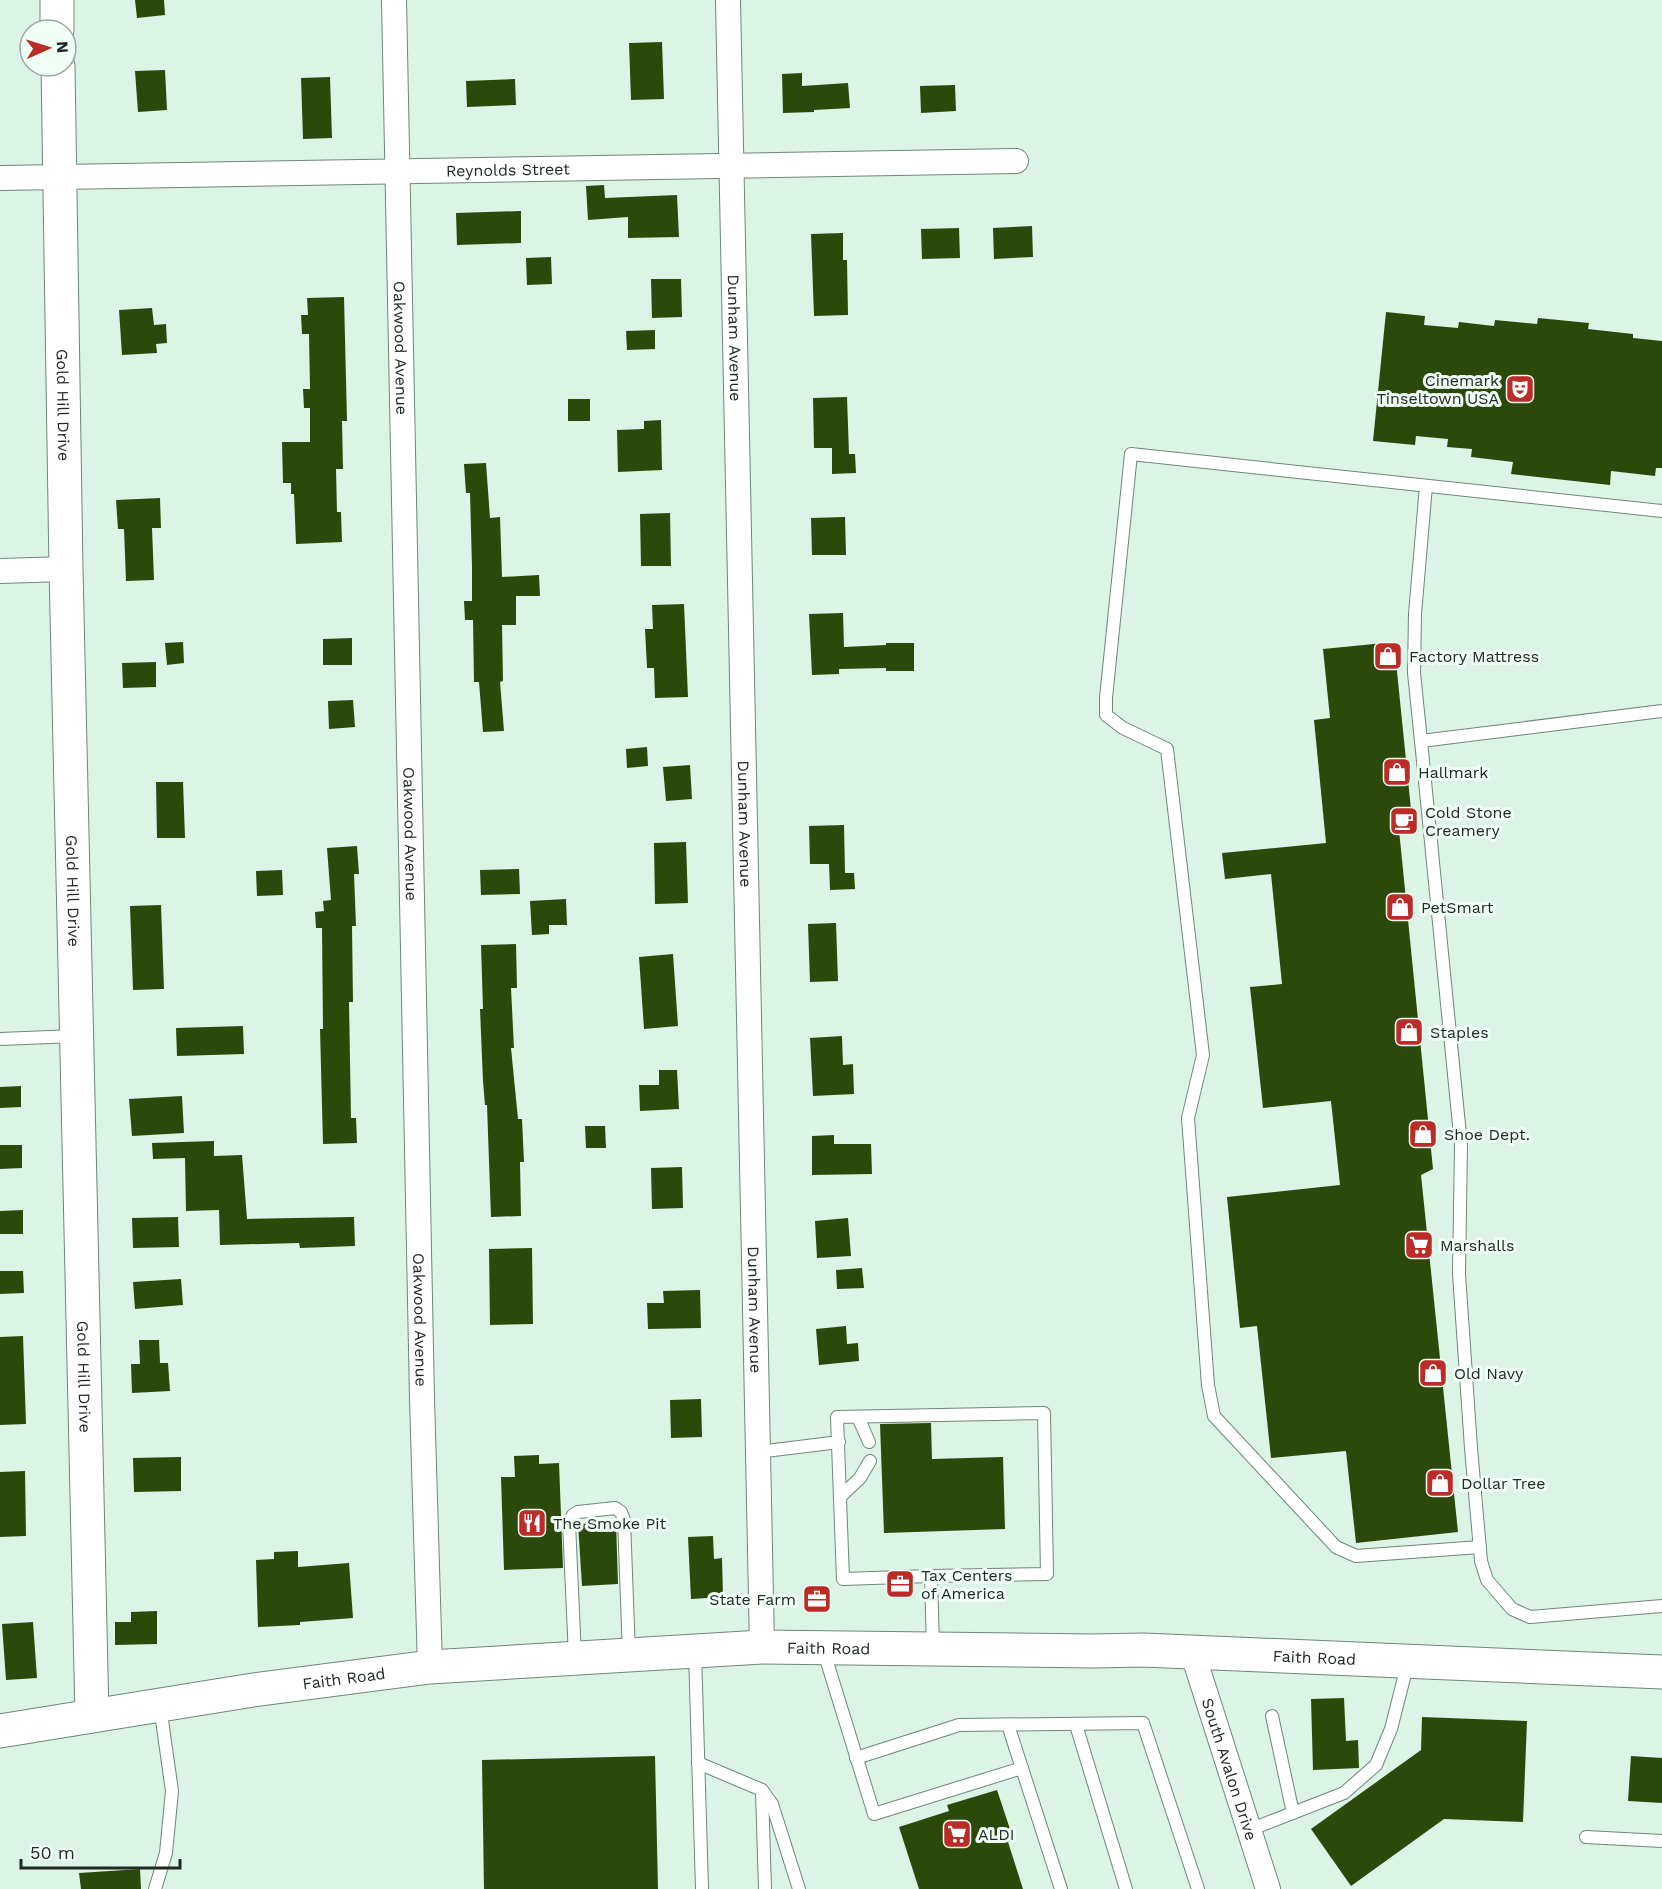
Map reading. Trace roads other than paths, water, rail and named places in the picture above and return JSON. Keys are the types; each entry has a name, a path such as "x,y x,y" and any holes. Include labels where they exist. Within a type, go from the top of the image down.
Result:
{"main road":[{"path":"57,0 57,18"},
{"name":"Gold Hill Drive","path":"58,78 66,569 92,1716"},
{"name":"Faith Road","path":"0,1731 160,1705 430,1667 762,1647 1191,1651 1662,1672"}],"street":[{"name":"Oakwood Avenue","path":"394,0 422,1387 430,1667"},
{"name":"Dunham Avenue","path":"728,0 762,1647"},
{"name":"Reynolds Street","path":"0,178 1016,161"},
{"path":"0,571 66,569"},
{"name":"South Avalon Drive","path":"1191,1651 1268,1889"}],"lane":[{"path":"1480,1547 1356,1557 1336,1547 1214,1416 1208,1385 1188,1118 1203,1056 1167,749 1123,728 1107,715 1106,698 1131,454 1662,511"},
{"path":"1426,486 1415,614 1414,673 1461,1145 1459,1274 1481,1562 1487,1580 1512,1609 1530,1617 1662,1606"},
{"path":"1421,741 1662,711"},
{"path":"0,1039 76,1036"},
{"path":"1044,1413 1047,1574 843,1579 837,1417 858,1417 1044,1413"},
{"path":"858,1417 869,1442"},
{"path":"758,1452 839,1442"},
{"path":"841,1496 860,1478 870,1461"},
{"path":"575,1658 569,1523 573,1515 578,1512 615,1508 621,1512 624,1520 629,1655"},
{"path":"931,1576 933,1649"},
{"path":"823,1648 874,1814 1022,1768"},
{"path":"695,1651 702,1889"},
{"path":"1250,1830 1344,1793 1376,1765 1392,1729 1408,1661"},
{"path":"155,1889 166,1853 172,1791 160,1705"},
{"path":"1272,1716 1293,1813"},
{"path":"856,1758 959,1725 1143,1723 1198,1889"},
{"path":"1008,1725 1061,1889"},
{"path":"1076,1725 1126,1889"},
{"path":"698,1763 762,1790 772,1804 799,1889"},
{"path":"762,1790 765,1889"},
{"path":"1586,1837 1662,1841"}],"place":[{"name":"Cinemark Tinseltown USA","path":"1520,389"},
{"name":"Factory Mattress","path":"1388,656"},
{"name":"Hallmark","path":"1397,772"},
{"name":"Cold Stone Creamery","path":"1404,821"},
{"name":"PetSmart","path":"1400,907"},
{"name":"Staples","path":"1409,1032"},
{"name":"Shoe Dept.","path":"1423,1134"},
{"name":"Marshalls","path":"1419,1245"},
{"name":"Old Navy","path":"1433,1373"},
{"name":"Dollar Tree","path":"1440,1483"},
{"name":"The Smoke Pit","path":"532,1523"},
{"name":"Tax Centers of America","path":"900,1584"},
{"name":"State Farm","path":"817,1599"},
{"name":"ALDI","path":"957,1834"}]}
